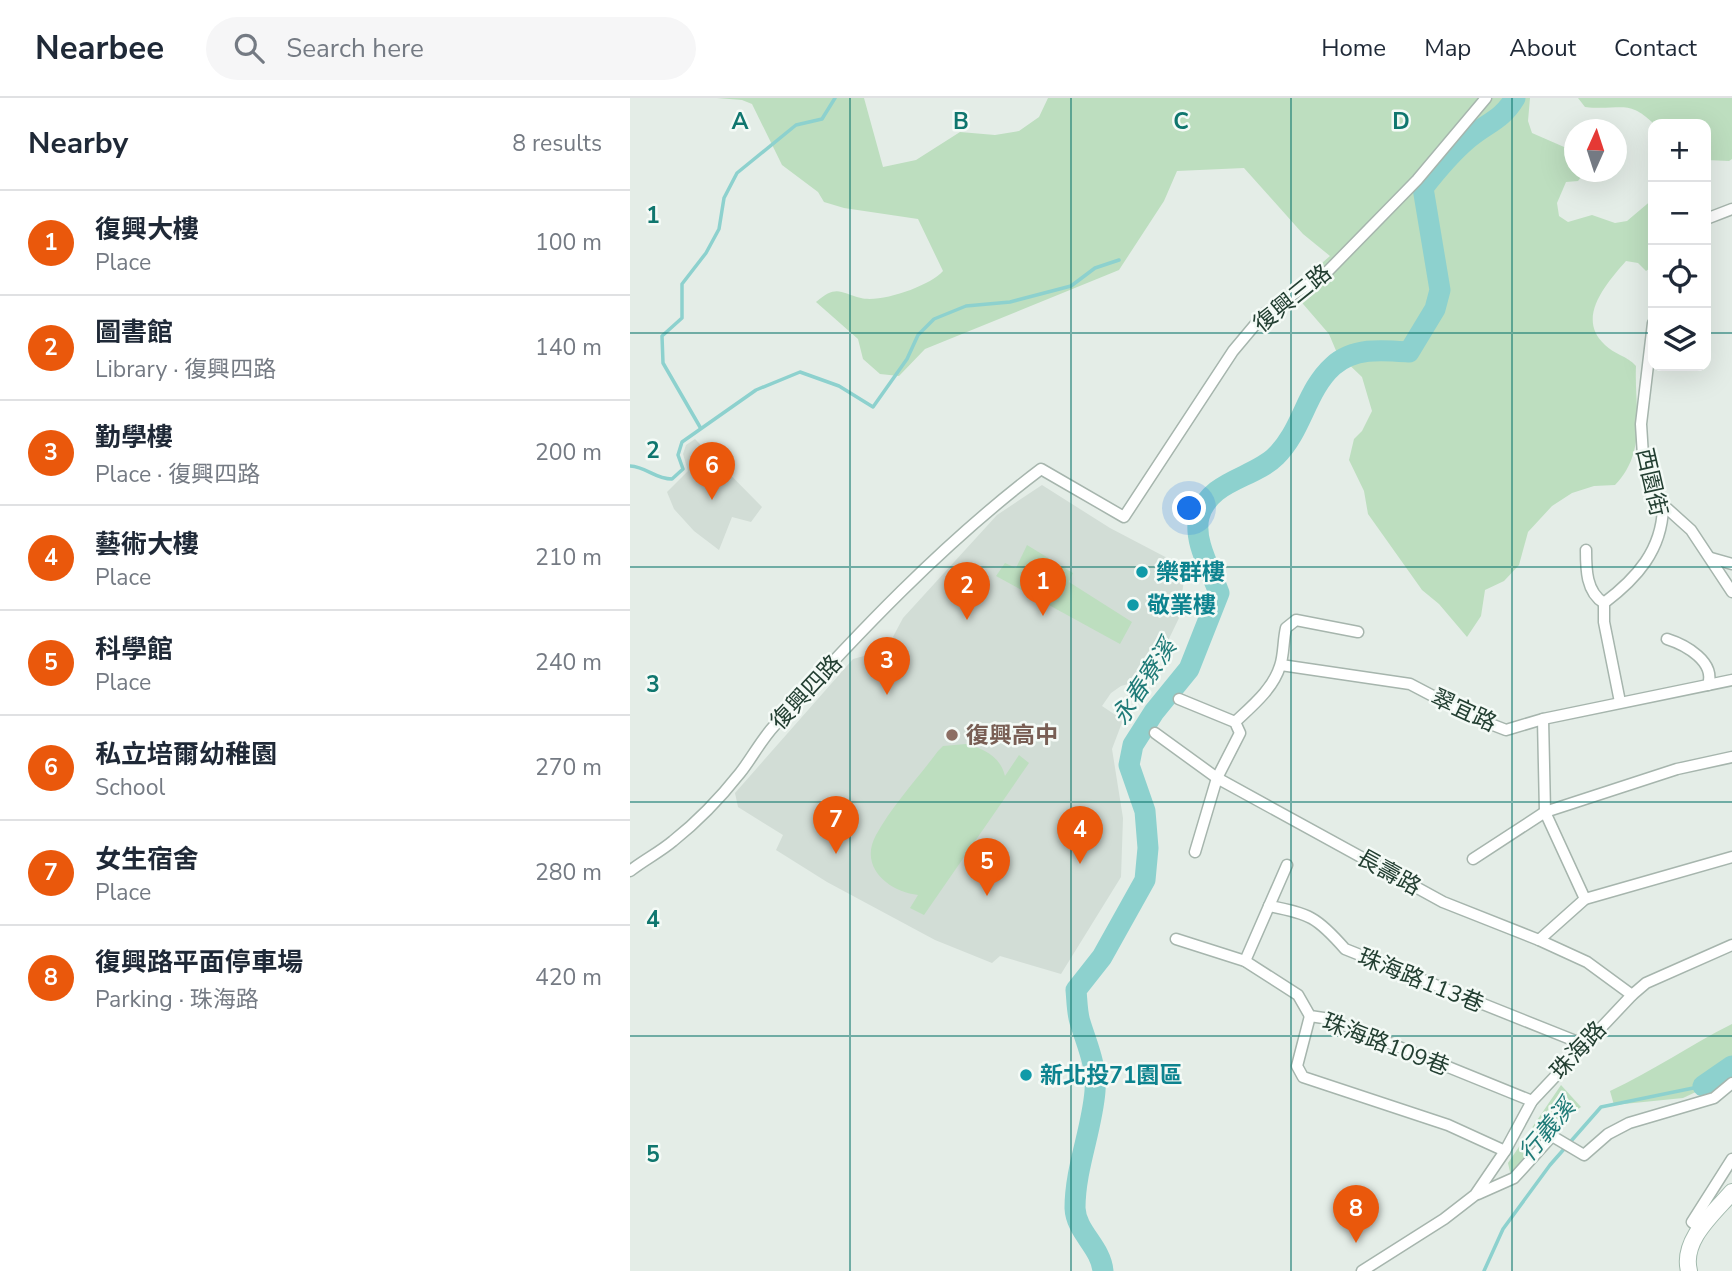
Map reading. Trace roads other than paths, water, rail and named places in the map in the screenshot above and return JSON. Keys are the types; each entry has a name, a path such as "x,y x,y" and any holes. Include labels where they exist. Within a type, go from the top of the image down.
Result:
{"street":[{"name":"復興三路","path":"1124,517 1233,351 1264,314 1328,271 1417,180 1486,98"},
{"path":"1711,217 1732,209"},
{"name":"西園街","path":"1604,603 1634,579 1657,545 1662,527 1662,507 1651,494 1643,457 1641,424 1648,365"},
{"name":"復興四路","path":"630,871 649,855 672,842 716,799 740,773 771,728 892,601 1005,496 1041,469 1124,517"},
{"path":"1662,507 1692,530 1732,592"},
{"path":"1586,550 1591,588 1596,598 1604,603 1604,622 1620,702"},
{"path":"1711,558 1732,564"},
{"path":"1235,722 1260,699 1281,665 1286,628 1296,620 1358,632"},
{"path":"1667,639 1684,645 1706,665 1710,672 1708,685"},
{"name":"翠宜路","path":"1281,665 1410,684 1475,718 1506,730 1543,719 1732,680"},
{"path":"1179,699 1235,722 1240,733 1217,778 1195,852"},
{"path":"1543,719 1545,812 1585,899"},
{"name":"長壽路","path":"1155,733 1217,778 1443,902 1587,962 1632,995"},
{"path":"1473,859 1545,812 1677,769 1732,757"},
{"path":"1539,940 1585,899 1732,857"},
{"path":"1245,961 1287,865"},
{"name":"珠海路113巷","path":"1269,906 1298,912 1320,921 1345,949 1583,1044"},
{"name":"珠海路109巷","path":"1176,939 1245,961 1298,995 1310,1016 1329,1019 1532,1101"},
{"name":"珠海路","path":"1362,1271 1475,1195 1505,1151 1532,1101 1632,995 1646,983 1732,945"},
{"path":"1310,1016 1297,1066 1303,1077 1448,1125 1505,1151"},
{"path":"1475,1195 1514,1178 1552,1136 1584,1155 1608,1134 1629,1123 1714,1097 1732,1083"},
{"path":"1701,1229 1692,1222 1732,1159"},
{"path":"1689,1271 1688,1251 1701,1229 1732,1192"}],"waterway":[{"path":"700,427 663,363 662,336 682,318 682,284 706,253 719,229 724,198 737,173 796,125 822,119 835,98"},
{"name":"永春寮溪","path":"1103,1271 1098,1254 1076,1217 1075,1208 1095,1091 1091,1056 1079,1018 1076,990 1102,957 1145,880 1148,848 1145,811 1129,765 1133,745 1154,712 1189,669 1219,593 1198,536 1199,517 1212,495 1266,464 1285,446 1316,387 1333,366 1359,353 1409,352 1435,309 1440,290 1423,188 1456,150 1499,117 1515,98"},
{"path":"630,466 672,479 683,469 678,455 682,442 756,390 800,372 839,386 873,407 907,359 918,335 934,319 966,306 1010,302 1071,286 1095,268 1119,260"},
{"name":"行義溪","path":"1703,1086 1732,1066"},
{"name":"行義溪","path":"1484,1271 1503,1229 1550,1165 1601,1107 1703,1086"}],"place":[{"name":"私立培爾幼稚園","path":"712,500"},
{"name":"樂群樓","path":"1142,572"},
{"name":"敬業樓","path":"1133,605"},
{"name":"復興大樓","path":"1043,616"},
{"name":"圖書館","path":"967,620"},
{"name":"勤學樓","path":"887,695"},
{"name":"復興高中","path":"952,735"},
{"name":"女生宿舍","path":"836,854"},
{"name":"藝術大樓","path":"1080,864"},
{"name":"科學館","path":"987,896"},
{"name":"新北投71園區","path":"1026,1075"},
{"name":"復興路平面停車場","path":"1356,1243"}]}
